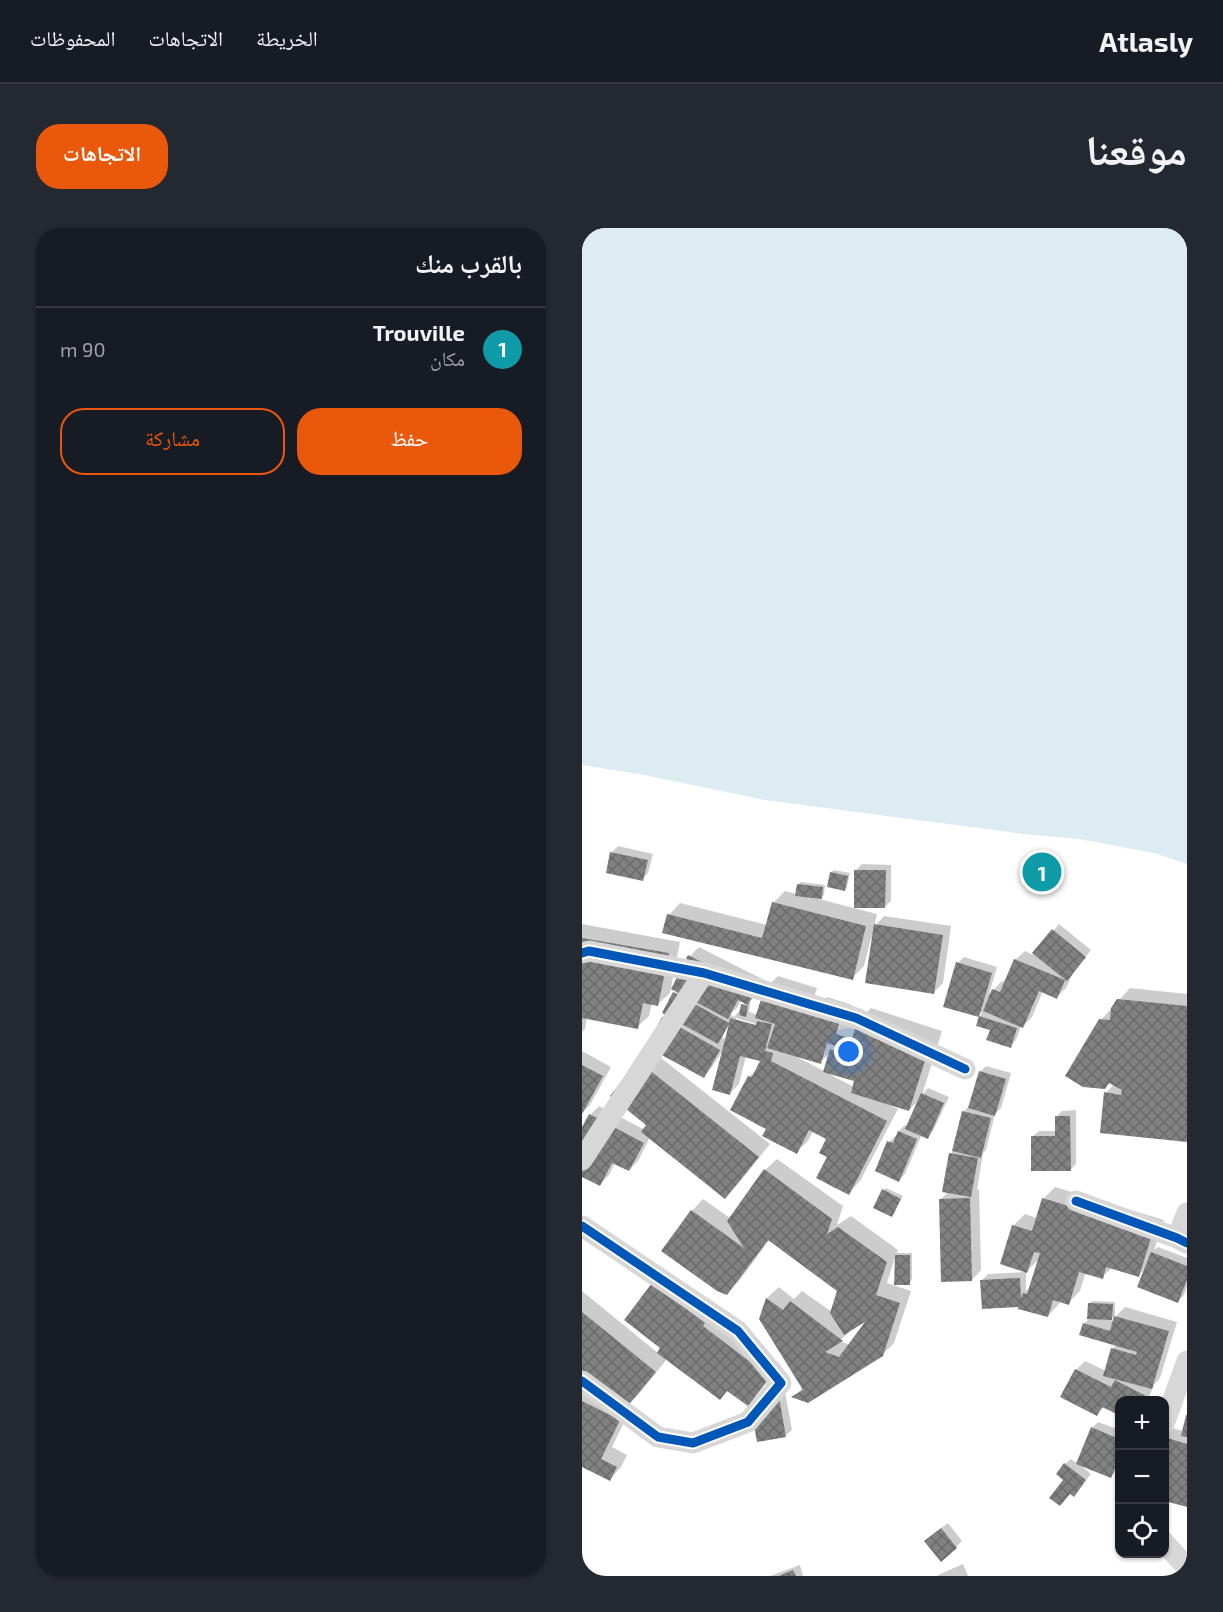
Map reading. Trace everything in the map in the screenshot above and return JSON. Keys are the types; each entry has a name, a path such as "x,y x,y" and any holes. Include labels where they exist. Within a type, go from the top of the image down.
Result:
{"street":[{"path":"582,953 589,951 704,973 856,1018 965,1069"},
{"path":"582,1160 704,973"},
{"path":"1076,1201 1182,1240 1187,1213"},
{"path":"582,1226 738,1330 782,1383 748,1422 693,1443 658,1437 582,1381"},
{"path":"1169,1410 1187,1361"},
{"path":"1169,1548 1187,1568"}],"shaded area":[{"path":"582,228 1187,228 1187,864 1154,853 1079,839 1023,834 765,800 644,775 582,765"}],"building":[{"path":"610,852 648,860 643,881 606,873"},
{"path":"854,870 886,870 885,908 854,908"},
{"path":"830,872 848,876 845,891 827,887"},
{"path":"797,884 823,887 822,899 795,896"},
{"path":"772,902 866,926 853,980 662,933 667,914 762,938"},
{"path":"874,924 943,935 934,994 865,983"},
{"path":"1052,929 1086,957 1067,981 1032,953"},
{"path":"582,938 669,953 658,1006 643,1003 638,1029 582,1018"},
{"path":"688,955 756,990 748,1005 738,1000 728,1019 671,989"},
{"path":"1014,959 1065,980 1057,999 1039,991 1023,1028 983,1011 992,989 1000,992"},
{"path":"956,962 992,973 979,1017 943,1007"},
{"path":"765,987 841,1017 836,1034 852,1039 858,1019 931,1042 909,1111 851,1093 854,1081 823,1072 830,1049 838,1052 839,1047 827,1043 821,1064 767,1048 775,1024 755,1018"},
{"path":"673,992 729,1023 730,1018 756,1025 757,1021 772,1024 765,1051 773,1053 771,1061 887,1121 849,1195 816,1178 827,1157 819,1153 826,1139 809,1130 797,1154 762,1136 766,1129 730,1110 748,1076 752,1077 760,1061 740,1056 730,1095 712,1090 729,1024 718,1044 662,1013"},
{"path":"1117,999 1187,1006 1187,1142 1100,1133 1104,1092 1121,1095 1122,1090 1109,1083 1105,1089 1083,1087 1065,1076 1099,1019 1110,1020 1111,1008"},
{"path":"741,1004 748,1006 746,1017 739,1015"},
{"path":"979,1016 1017,1028 1011,1048 986,1040 990,1030 976,1026"},
{"path":"662,1017 720,1050 704,1078 658,1053 654,1032"},
{"path":"638,1061 759,1157 725,1199 641,1132 646,1125 610,1096"},
{"path":"582,1065 603,1076 582,1114"},
{"path":"979,1071 1006,1079 995,1116 968,1108"},
{"path":"921,1093 944,1103 928,1139 905,1129"},
{"path":"962,1111 991,1118 981,1158 952,1151"},
{"path":"589,1114 644,1143 629,1171 612,1163 600,1186 582,1177 582,1127"},
{"path":"1055,1116 1070,1116 1071,1171 1031,1171 1031,1136 1055,1136"},
{"path":"898,1131 917,1139 899,1182 875,1171 887,1141 893,1143"},
{"path":"949,1153 978,1158 971,1197 942,1192"},
{"path":"764,1169 832,1219 827,1234 838,1227 887,1262 876,1295 900,1303 883,1356 808,1403 791,1397 803,1390 759,1319 766,1298 783,1310 790,1301 843,1341 825,1352 839,1357 865,1322 844,1335 830,1313 837,1291 768,1240 727,1295 717,1291 661,1251 691,1210 744,1248 727,1221"},
{"path":"882,1189 901,1199 892,1217 873,1208"},
{"path":"970,1198 972,1281 941,1282 939,1199"},
{"path":"1042,1198 1153,1231 1139,1277 1106,1267 1103,1279 1079,1272 1069,1305 1053,1300 1048,1317 1018,1309 1018,1307 982,1309 980,1280 1020,1278 1021,1298 1023,1293 1027,1294 1040,1253 1034,1252 1027,1273 1000,1264 1012,1225 1032,1231"},
{"path":"1151,1252 1187,1266 1187,1280 1178,1303 1137,1287"},
{"path":"895,1255 910,1255 910,1285 894,1285"},
{"path":"652,1283 705,1323 703,1326 770,1377 751,1402 779,1397 786,1437 757,1442 750,1404 748,1406 727,1391 720,1400 657,1353 660,1348 624,1320"},
{"path":"1088,1303 1113,1304 1112,1320 1087,1319"},
{"path":"582,1312 656,1372 626,1408 582,1372"},
{"path":"1114,1316 1169,1331 1152,1389 1103,1376 1111,1348 1136,1355 1137,1352 1079,1335 1083,1323 1110,1331"},
{"path":"1075,1369 1111,1387 1115,1380 1146,1396 1115,1396 1115,1413 1102,1407 1097,1416 1060,1397"},
{"path":"582,1401 620,1420 601,1459 617,1467 610,1481 582,1467"},
{"path":"1187,1415 1187,1437 1181,1436"},
{"path":"1091,1427 1115,1437 1115,1468 1111,1478 1076,1464"},
{"path":"1169,1439 1187,1444 1187,1507 1169,1502"},
{"path":"1064,1463 1086,1480 1074,1497 1070,1494 1060,1506 1049,1498 1063,1480 1056,1474"},
{"path":"941,1528 957,1548 941,1562 924,1541"},
{"path":"793,1570 796,1576 779,1576"}],"cycle path":[{"path":"582,953 589,951 704,973 856,1018 965,1069"},
{"path":"1076,1201 1187,1243"},
{"path":"582,1226 738,1331 781,1383 748,1422 693,1443 658,1437 582,1381"}],"place":[{"name":"Trouville","path":"1042,872"}]}
